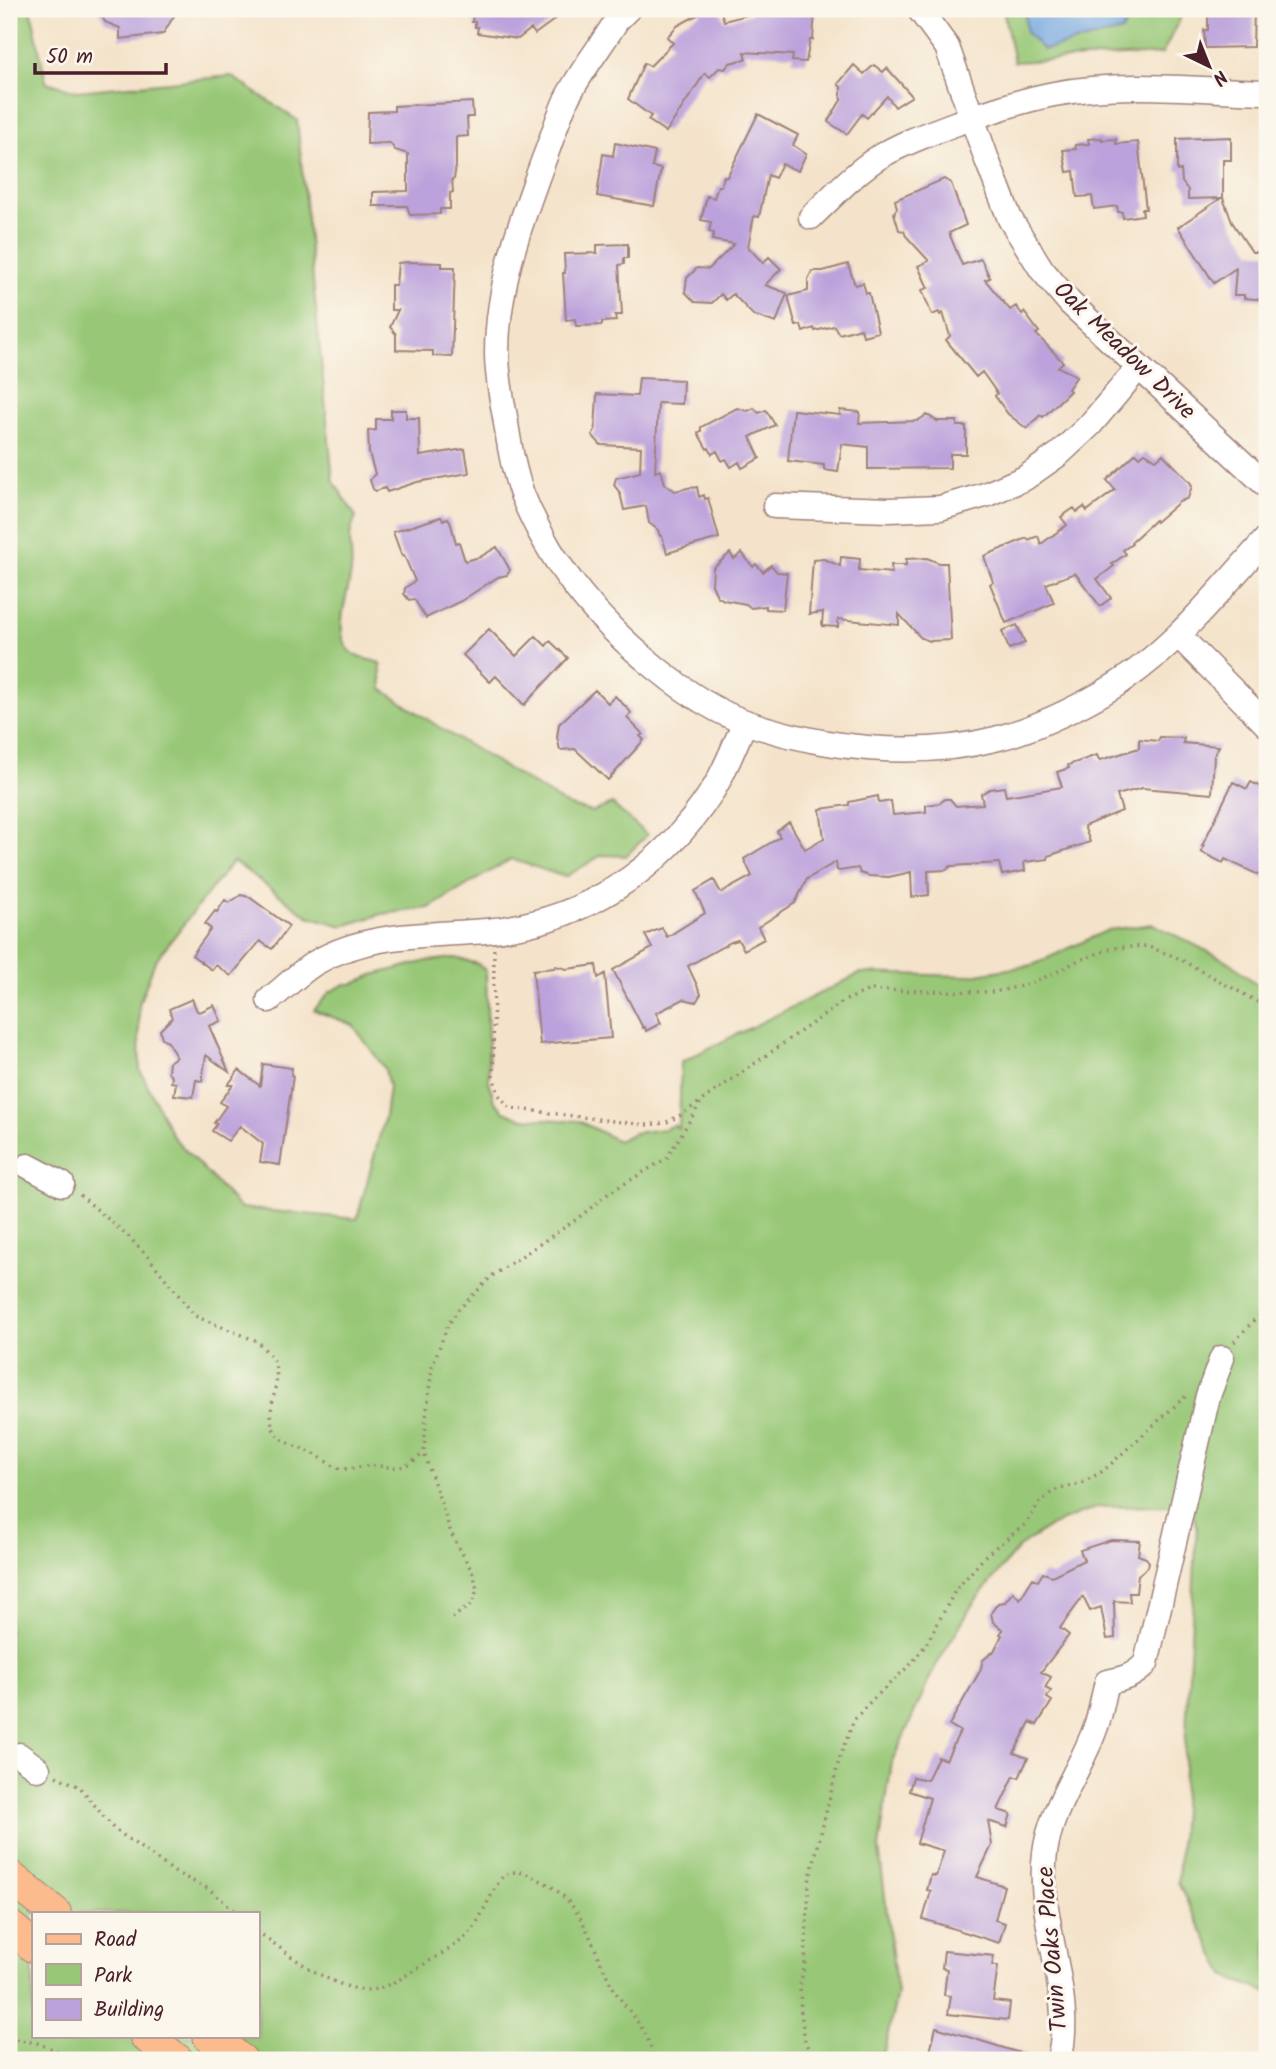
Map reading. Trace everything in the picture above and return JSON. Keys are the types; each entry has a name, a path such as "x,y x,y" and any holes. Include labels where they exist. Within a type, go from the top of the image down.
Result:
{"main road":[{"path":"9,1876 54,1912"},
{"path":"9,1926 32,1945"},
{"path":"149,2038 177,2060"},
{"path":"212,2038 241,2060"}],"street":[{"path":"628,9 617,20 567,98 525,207 512,251 501,307 497,353 512,456 522,493 546,543 570,581 629,647 677,685 745,722 823,744 879,749 944,747 996,739 1048,720 1102,694 1143,666 1179,636 1267,538"},
{"name":"Oak Meadow Drive","path":"919,9 947,47 1010,219 1042,270 1070,303 1267,486"},
{"path":"811,217 856,175 879,157 908,141 972,118 1054,94 1170,86 1267,93"},
{"path":"775,506 889,510 940,508 985,495 1025,478 1059,454 1090,425 1139,368"},
{"path":"1179,636 1267,725"},
{"path":"269,1000 315,963 349,948 400,935 494,930 539,920 589,904 649,866 671,846 715,788 745,722"},
{"path":"28,1166 62,1184"},
{"name":"Twin Oaks Place","path":"1059,2060 1062,2024 1060,1995 1045,1907 1045,1851 1053,1820 1095,1730 1107,1682 1127,1678 1140,1671 1146,1663 1208,1396 1222,1358"}],"path":[{"path":"494,930 493,1076 499,1095 510,1108 645,1125 665,1123 681,1115 844,1000 870,990 994,992 1022,986 1113,948 1146,946 1176,957 1267,1007"},
{"path":"452,1618 472,1604 477,1590 474,1575 451,1533 425,1453 425,1417 432,1366 448,1325 458,1310 492,1276 577,1220 610,1193 667,1158 702,1100"},
{"path":"62,1184 100,1210 128,1236 195,1316 257,1340 274,1362 276,1373 269,1414 275,1433 285,1441 336,1467 348,1469 367,1466 394,1469 410,1465 425,1453"},
{"path":"1222,1358 1236,1338 1267,1311"},
{"path":"813,2060 805,2041 800,2013 809,1882 840,1756 854,1720 912,1663 927,1643 955,1591 987,1554 1027,1523 1039,1503 1053,1491 1082,1483 1103,1471 1191,1392"},
{"path":"28,1762 80,1787 113,1828 176,1873 209,1889 236,1912"},
{"path":"259,1932 317,1973 370,1990 399,1980 471,1931 490,1902 499,1881 504,1875 521,1871 547,1883 570,1901 587,1928 611,1985 648,2039 654,2060"},
{"path":"9,2038 37,2043 81,2060"}],"green space":[{"path":"9,9 31,9 46,82 77,91 231,76 297,120 333,480 356,517 350,539 351,571 342,615 343,637 347,646 354,654 380,663 382,689 445,731 567,805 592,812 612,804 647,835 626,856 602,855 565,877 511,859 429,908 382,914 343,926 308,916 233,861 155,961 139,1004 139,1035 140,1070 173,1137 240,1208 357,1219 385,1116 389,1087 385,1069 353,1025 314,1010 330,992 345,984 427,961 456,958 478,964 486,971 489,1081 494,1101 504,1111 521,1118 579,1121 618,1141 634,1133 674,1125 679,1129 681,1062 861,973 965,976 1033,965 1108,930 1153,924 1231,963 1267,993 1267,1992 1226,1977 1178,1883 1197,1524 1191,1511 1172,1506 1099,1507 1052,1525 1019,1547 974,1602 934,1669 892,1762 879,1848 897,1994 882,2060 9,2060"},
{"path":"1003,9 1185,9 1162,54 1014,62"}],"water":[{"path":"1025,9 1136,9 1122,31 1043,50 1026,32"}],"building":[{"path":"98,9 178,9 163,34 120,39 120,28 105,22"},
{"path":"474,9 569,9 535,34 531,29 518,39 477,33 478,27 472,22"},
{"path":"699,9 720,9 724,21 751,14 751,9 815,9 813,40 810,40 806,62 792,61 793,55 744,52 746,59 730,63 725,69 719,68 710,77 705,73 666,132 648,120 651,116 628,99 644,63 650,66 673,43 667,37 677,26 701,13"},
{"path":"1208,9 1254,9 1253,47 1205,48 1204,30 1208,30"},
{"path":"854,65 864,74 874,65 883,72 887,68 912,96 895,107 887,96 867,118 862,114 847,134 828,122 841,100 841,87 838,84"},
{"path":"472,102 473,117 467,117 468,136 456,137 456,166 452,179 453,192 450,193 450,209 440,209 440,214 410,215 407,206 373,206 373,192 408,191 408,154 395,150 390,143 367,144 368,112 394,111 394,106"},
{"path":"758,114 798,135 793,145 806,154 798,171 782,164 775,178 768,175 759,217 754,216 748,247 763,263 769,257 781,269 765,285 787,293 776,323 753,315 733,294 726,300 721,294 712,303 695,302 685,292 687,278 697,268 709,269 734,244 712,240 714,233 709,232 711,222 701,220 707,196 714,198"},
{"path":"1231,137 1231,160 1223,160 1223,198 1232,222 1252,252 1267,252 1267,300 1234,295 1236,268 1214,283 1178,227 1221,198 1188,199 1188,190 1182,182 1181,170 1177,171 1177,139"},
{"path":"1088,139 1116,139 1116,144 1138,142 1146,209 1142,209 1143,215 1123,218 1117,206 1094,209 1092,196 1077,197 1074,171 1067,172 1063,150 1076,149 1075,145 1089,144"},
{"path":"615,143 655,152 652,167 661,169 654,206 597,196 603,154 613,156"},
{"path":"944,179 951,183 966,225 949,233 962,265 981,259 990,278 985,280 1010,310 1016,306 1022,314 1024,312 1039,332 1036,334 1063,362 1058,367 1077,376 1068,389 1070,391 1027,429 1008,414 982,372 976,377 946,340 950,336 943,313 932,315 922,290 928,288 918,266 929,261 904,231 899,230 894,213 897,208 895,200"},
{"path":"628,244 628,258 624,258 624,264 619,265 622,315 615,315 616,321 602,322 602,325 576,326 575,319 566,320 564,254 597,253 597,245"},
{"path":"398,263 442,263 442,267 455,267 452,357 433,356 433,351 396,350 396,334 390,327 398,310 391,310 391,285 396,285"},
{"path":"848,264 855,285 863,283 866,293 869,293 878,332 863,336 861,328 839,334 834,326 803,332 801,325 796,326 788,296 808,291 808,279 812,271"},
{"path":"639,378 683,380 682,404 658,403 655,472 661,470 665,484 675,491 697,487 699,497 704,495 705,499 708,498 719,538 667,553 662,536 649,523 646,506 624,510 620,493 614,485 616,478 640,472 641,447 601,445 592,435 595,430 597,394 637,396"},
{"path":"737,408 748,411 754,408 759,413 766,410 775,425 750,437 760,458 742,468 739,462 731,467 726,459 722,461 717,451 712,454 698,433 701,427"},
{"path":"391,410 406,410 406,418 419,418 420,456 465,449 469,473 417,482 387,492 385,488 376,491 373,489 370,480 375,474 369,453 368,431 376,430 376,419 391,419"},
{"path":"793,410 840,415 840,410 860,412 859,423 917,421 927,415 937,421 957,421 957,426 966,426 966,454 950,454 950,468 868,469 868,447 842,444 838,472 824,470 824,465 788,461"},
{"path":"1136,453 1140,457 1145,453 1156,460 1163,454 1190,482 1192,486 1188,498 1179,502 1156,522 1155,520 1123,550 1126,554 1097,579 1111,598 1100,606 1075,573 1046,584 1054,603 1006,623 990,584 993,582 984,556 1027,538 1028,540 1038,536 1041,544 1067,525 1061,517 1074,508 1077,512 1084,507 1087,511 1115,490 1107,480"},
{"path":"441,517 450,521 456,543 459,542 465,561 480,557 497,547 510,570 507,575 498,577 461,601 426,618 414,599 409,600 404,594 405,588 415,581 393,532"},
{"path":"730,553 734,559 742,553 753,567 756,564 763,572 771,565 777,572 787,573 783,610 766,609 766,606 751,608 746,604 717,596 712,585 713,568"},
{"path":"841,557 860,559 859,570 892,573 891,565 906,565 906,559 927,558 947,563 951,640 930,641 921,638 899,614 899,625 838,619 838,627 822,626 823,612 809,614 813,560 824,559 840,566"},
{"path":"1017,625 1025,643 1009,649 1002,631"},
{"path":"489,629 516,656 536,636 546,646 550,641 568,658 524,705 496,676 490,682 463,655"},
{"path":"595,690 608,703 615,696 628,709 631,713 627,718 643,734 640,736 644,740 608,780 575,749 560,750 557,737 559,724"},
{"path":"1160,737 1184,738 1183,743 1219,746 1214,755 1212,794 1142,788 1117,795 1122,811 1084,826 1090,842 1048,856 1048,859 1024,862 1025,871 1002,875 999,863 951,866 946,870 928,871 929,895 912,897 911,872 889,877 869,876 860,873 858,868 839,871 836,862 807,879 795,903 758,927 764,939 744,950 738,940 731,942 688,966 701,994 696,1002 684,999 656,1013 661,1023 646,1031 613,970 652,948 645,935 662,928 667,937 705,913 695,891 714,880 721,893 752,876 744,859 780,837 777,831 789,822 805,849 824,838 820,809 849,805 849,802 878,796 879,803 891,801 893,815 926,812 926,805 940,803 945,799 950,799 956,806 983,804 981,794 990,789 1004,787 1006,796 1062,787 1057,772 1069,768 1068,765 1097,755 1099,760 1104,759 1139,748 1139,739 1158,741"},
{"path":"1233,782 1247,789 1251,782 1267,790 1267,879 1225,859 1223,863 1201,852"},
{"path":"241,895 249,897 289,926 272,949 260,941 231,976 216,965 212,970 192,955 211,929 205,924 215,911 217,912 225,900 229,903"},
{"path":"596,965 598,978 605,974 611,1038 540,1044 533,970 556,966 567,969"},
{"path":"192,999 200,1012 214,1005 221,1021 209,1026 229,1072 206,1055 202,1081 196,1080 193,1097 174,1095 176,1083 171,1082 172,1077 168,1072 169,1062 176,1057 168,1042 162,1038 160,1030 172,1018 169,1009"},
{"path":"263,1064 292,1068 280,1165 260,1162 263,1144 240,1126 228,1141 212,1131 217,1124 214,1123 226,1106 220,1102 233,1085 228,1085 239,1070 260,1086"},
{"path":"1111,1540 1140,1541 1138,1555 1146,1558 1148,1567 1138,1575 1136,1593 1129,1593 1130,1602 1114,1601 1115,1638 1107,1639 1101,1607 1090,1611 1083,1597 1060,1628 1069,1635 1041,1672 1051,1677 1045,1688 1051,1691 1047,1698 1052,1701 1037,1725 1030,1722 1014,1753 1028,1758 1019,1778 1014,1776 998,1810 1011,1814 1007,1827 988,1821 992,1845 977,1877 1004,1886 995,1920 1005,1923 999,1943 923,1919 931,1891 927,1890 931,1875 936,1876 944,1851 917,1843 930,1798 909,1791 913,1777 927,1780 938,1757 946,1760 960,1731 949,1725 980,1671 983,1660 994,1651 1002,1635 1000,1634 1003,1630 993,1622 991,1613 998,1603 1005,1602 1013,1592 1020,1599 1033,1578 1038,1581 1043,1573 1052,1576 1084,1560 1080,1550"},
{"path":"944,1951 994,1956 992,1966 998,1966 993,2001 1010,2003 1008,2020 948,2014 951,1996 944,1995 947,1969 942,1968"},
{"path":"936,2027 1033,2057 1033,2060 928,2060"}]}
